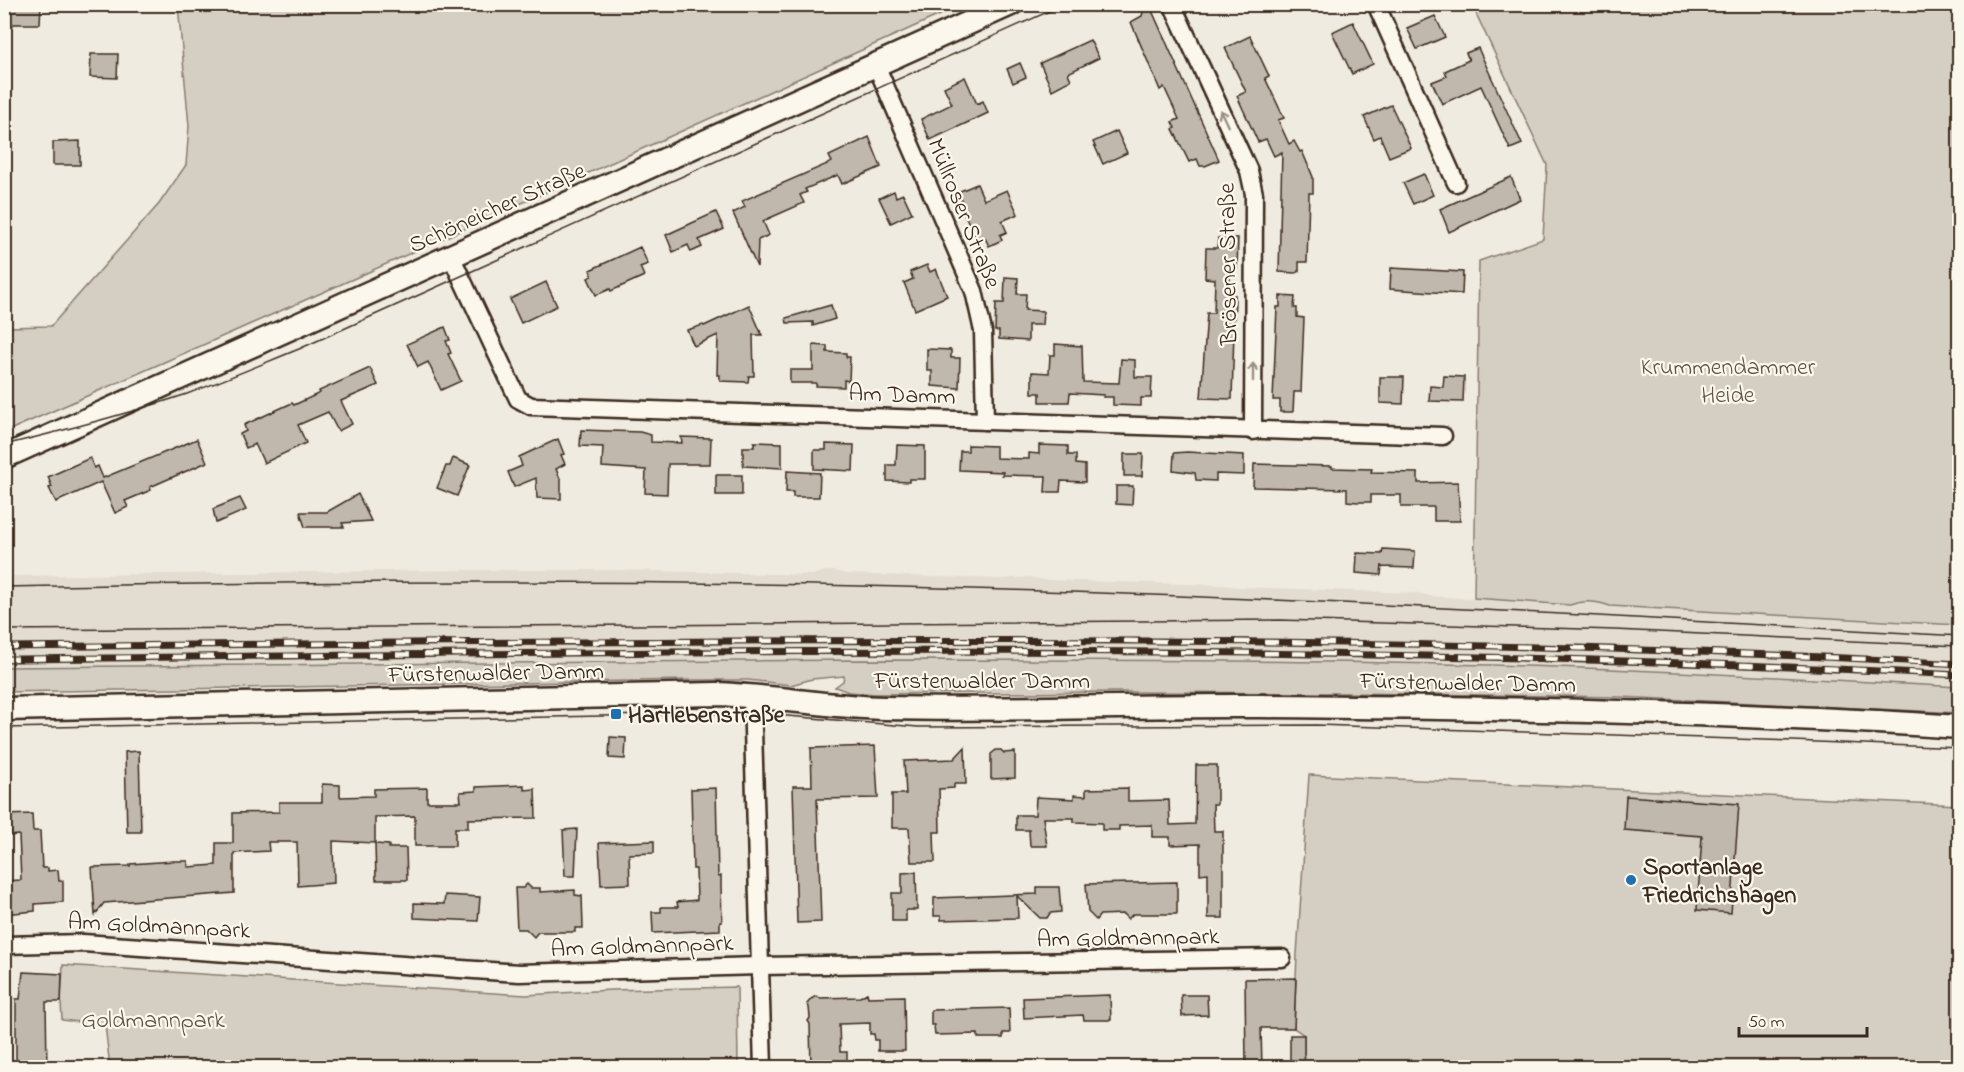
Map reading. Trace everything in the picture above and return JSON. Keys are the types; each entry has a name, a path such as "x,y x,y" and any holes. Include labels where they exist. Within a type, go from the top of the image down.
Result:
{"main road":[{"name":"Schöneicher Straße","path":"4,457 1011,4"},
{"name":"Fürstenwalder Damm","path":"4,709 705,694 752,695 886,708 1258,706 1482,709 1772,718 1959,727"}],"street":[{"name":"Brösener Straße","path":"1172,4 1249,171 1254,194 1253,431"},
{"path":"1376,4 1456,183"},
{"name":"Müllroser Straße","path":"876,65 974,291 983,331 985,421"},
{"name":"Am Damm","path":"452,256 518,399 531,406 1443,436"},
{"path":"752,695 763,1068"},
{"name":"Am Goldmannpark","path":"4,945 83,944 519,973 759,966 1282,958"}],"shaded area":[{"path":"618,570 813,575 824,571 834,571 847,574 1000,579 1030,577 1044,580 1418,593 1430,596 1570,605 1582,601 1599,602 1610,606 1959,625 1959,687 1695,672 1523,666 1137,660 5,667 4,576"}],"green space":[{"path":"178,4 962,5 353,279 5,432 5,327 51,326 159,204 186,165 189,126"},
{"name":"Krummendammer Heide","path":"1472,5 1959,5 1959,625 1610,606 1590,602 1570,605 1474,598 1479,261 1543,239 1547,165"},
{"path":"859,660 1357,663 1687,672 1959,687 1960,713 1620,697 1117,692 876,694 849,692 835,687 843,681 844,676 812,679 791,685 748,680 691,680 4,692 5,667"},
{"name":"Sportanlage Friedrichshagen","path":"1309,775 1959,805 1959,1067 1304,1067 1304,1035 1294,1028"},
{"name":"Goldmannpark","path":"63,965 526,995 737,987 738,1067 238,1068 237,1063 193,1068 110,1067 105,1025 62,1020"}],"building":[{"path":"4,4 41,4 40,24 4,24"},
{"path":"1145,4 1149,4 1219,160 1205,166 1200,166 1197,159 1189,162 1173,129 1175,128 1172,122 1179,119 1164,87 1160,90 1131,22 1142,16"},
{"path":"1435,16 1445,37 1417,49 1407,28"},
{"path":"1353,22 1373,64 1352,74 1332,32"},
{"path":"1250,36 1269,76 1265,78 1284,118 1278,120 1289,144 1294,141 1300,152 1302,151 1313,177 1313,193 1309,193 1307,262 1299,262 1299,271 1296,273 1279,272 1282,152 1274,156 1266,139 1258,142 1237,96 1246,92 1225,48"},
{"path":"1090,40 1099,58 1068,73 1071,80 1052,90 1040,63"},
{"path":"1478,48 1522,144 1510,149 1481,86 1442,104 1432,82 1447,76 1445,71 1469,60 1466,53"},
{"path":"91,54 118,54 117,78 90,77"},
{"path":"1020,63 1026,77 1013,83 1007,69"},
{"path":"965,77 977,104 983,101 988,113 930,140 921,119 952,104 944,87"},
{"path":"1391,105 1411,148 1389,157 1380,136 1374,139 1364,117"},
{"path":"1117,131 1127,153 1103,164 1093,142"},
{"path":"869,137 881,167 842,184 838,175 805,189 807,192 800,195 804,203 763,221 769,235 758,240 757,267 733,213 745,207 742,201 832,162 829,156"},
{"path":"80,141 80,165 53,165 53,142"},
{"path":"1424,174 1433,195 1413,204 1403,183"},
{"path":"1511,177 1520,199 1449,232 1440,209"},
{"path":"977,184 984,200 1007,190 1018,214 1002,221 1007,232 1000,235 1002,240 989,246 985,238 977,241 959,202 962,201 958,192"},
{"path":"894,191 896,197 903,194 912,213 891,223 879,198"},
{"path":"716,212 724,229 699,240 702,247 691,252 688,245 673,252 666,235"},
{"path":"1218,238 1238,238 1237,269 1230,269 1230,295 1235,295 1232,399 1201,398 1207,313 1214,313 1215,279 1205,278 1206,248 1217,248"},
{"path":"640,247 648,264 640,267 644,276 611,291 610,289 596,295 588,278 592,276 590,270"},
{"path":"927,265 930,272 936,269 947,296 915,310 904,283 913,279 910,272"},
{"path":"1391,268 1463,272 1462,294 1390,289"},
{"path":"1005,277 1018,278 1017,294 1026,294 1025,310 1043,311 1042,325 1028,325 1028,341 999,339 999,331 995,331 996,303 1004,303"},
{"path":"546,282 557,306 521,323 510,299"},
{"path":"1280,296 1295,297 1294,308 1297,308 1297,317 1304,318 1301,392 1294,392 1293,412 1280,412 1280,400 1273,400 1277,307 1280,307"},
{"path":"749,305 762,335 753,335 754,376 749,376 748,382 720,381 720,375 717,375 718,335 694,346 687,330 704,326"},
{"path":"831,305 835,319 813,326 813,322 787,323 786,318"},
{"path":"445,327 450,340 446,341 451,353 448,354 461,381 441,390 428,362 418,367 407,344"},
{"path":"1055,344 1082,346 1083,382 1119,383 1121,359 1135,360 1135,377 1152,377 1151,398 1141,398 1141,406 1113,405 1113,397 1070,393 1069,402 1040,402 1040,393 1032,393 1032,372 1049,373 1050,355 1055,355"},
{"path":"813,345 827,346 827,352 846,353 846,357 850,357 849,381 844,380 844,387 816,386 816,383 790,383 790,370 813,370"},
{"path":"927,349 951,350 951,358 960,358 959,388 932,386 932,371 927,371"},
{"path":"370,368 378,385 341,401 352,424 338,431 328,412 298,425 306,443 264,463 255,444 246,448 240,434 246,431 244,425 292,403 294,405"},
{"path":"1444,376 1464,377 1463,402 1429,401 1430,386 1443,387"},
{"path":"1380,377 1404,377 1403,404 1380,403"},
{"path":"581,430 640,432 651,435 651,442 682,443 681,437 711,438 710,464 668,464 667,494 645,493 646,470 602,467 603,447 580,446"},
{"path":"197,439 207,462 150,487 151,490 125,501 128,507 115,513 101,482 56,502 49,488 52,487 48,477 90,458 94,468 98,466 103,478"},
{"path":"558,439 565,464 556,469 561,481 561,499 537,498 536,478 514,487 508,472 522,466 519,457"},
{"path":"754,442 782,443 782,468 743,466 743,447 754,447"},
{"path":"826,444 854,445 853,471 814,469 814,450 826,450"},
{"path":"897,445 925,446 925,479 909,479 909,482 887,481 887,465 896,465"},
{"path":"968,445 996,446 996,458 1029,459 1029,453 1039,454 1039,445 1068,446 1068,455 1076,455 1076,464 1085,465 1085,482 1061,481 1060,492 1045,492 1046,476 1002,475 1003,472 959,470 960,451 968,451"},
{"path":"1174,453 1244,455 1244,475 1216,474 1216,481 1196,480 1195,473 1173,470"},
{"path":"1124,454 1143,454 1142,476 1124,476"},
{"path":"453,458 470,465 457,496 437,488 446,466 450,466"},
{"path":"1254,464 1332,466 1332,468 1372,469 1371,472 1418,473 1418,483 1458,482 1460,521 1434,521 1434,507 1401,507 1401,495 1371,495 1371,502 1358,502 1347,501 1347,489 1253,487"},
{"path":"787,471 820,473 819,497 793,497 793,492 786,492"},
{"path":"716,475 742,475 742,495 716,495"},
{"path":"1116,486 1133,486 1132,505 1116,504"},
{"path":"358,494 371,521 342,523 344,527 305,527 300,512 327,512"},
{"path":"240,498 246,510 216,523 213,509"},
{"path":"1383,549 1415,551 1414,568 1382,567 1382,565 1381,575 1356,573 1357,553 1382,554"},
{"path":"610,737 626,738 625,759 609,758"},
{"path":"875,746 878,798 817,799 821,922 797,923 793,786 812,786 811,748"},
{"path":"965,747 966,784 954,784 954,788 939,789 940,832 934,832 935,862 911,862 909,828 892,828 892,794 906,794 904,761 954,759"},
{"path":"996,750 1004,753 1015,752 1015,778 991,779 991,754"},
{"path":"139,751 141,832 127,832 125,752"},
{"path":"1196,765 1217,765 1217,804 1213,804 1214,831 1223,831 1223,918 1208,918 1208,873 1200,874 1200,844 1170,845 1170,837 1152,837 1152,825 1119,826 1119,830 1102,830 1102,823 1074,822 1074,818 1043,818 1047,846 1030,846 1029,830 1016,830 1016,815 1035,815 1036,797 1074,799 1074,795 1086,796 1086,789 1128,788 1128,801 1169,800 1170,825 1195,824"},
{"path":"322,784 340,785 340,797 374,796 374,789 427,788 427,802 461,802 460,792 476,791 476,787 524,785 524,790 535,789 536,818 468,819 468,828 455,828 455,846 415,846 415,816 375,817 375,843 333,841 334,883 298,886 297,842 268,842 269,851 234,853 234,893 104,903 95,915 92,867 174,861 188,861 188,867 216,865 216,843 233,843 233,813 279,812 279,802 322,802"},
{"path":"716,788 718,877 721,876 722,922 720,922 720,930 653,933 652,912 661,912 661,907 678,907 677,902 697,900 696,869 693,869 691,789"},
{"path":"1626,796 1739,804 1731,913 1697,910 1702,836 1624,830"},
{"path":"32,814 33,831 40,831 42,868 48,868 48,871 58,870 59,881 63,881 63,902 35,904 35,911 4,914 4,881 21,880 19,835 7,836 7,815"},
{"path":"577,829 575,876 565,876 563,830"},
{"path":"654,841 654,853 629,854 630,884 601,885 599,843"},
{"path":"375,844 389,845 389,848 406,848 407,880 376,880"},
{"path":"916,872 917,910 906,910 906,921 892,921 892,893 902,893 902,873"},
{"path":"1177,882 1177,914 1133,914 1128,919 1123,914 1100,915 1096,920 1088,912 1086,884"},
{"path":"527,884 531,888 540,888 540,892 575,890 575,895 582,896 583,928 575,928 575,932 538,932 534,937 526,929 517,929 515,888 523,888"},
{"path":"1037,887 1059,887 1061,912 1050,913 1047,918 1040,918 1017,896 1018,918 941,920 941,916 934,916 934,898 1037,894"},
{"path":"445,895 480,897 478,921 414,918 414,903 444,904"},
{"path":"23,972 62,974 61,1002 46,1002 47,1068 16,1068 16,999 20,999"},
{"path":"1296,978 1294,1028 1261,1028 1262,1068 1246,1068 1245,979"},
{"path":"867,993 868,997 904,996 905,1051 878,1051 878,1040 875,1040 874,1034 870,1034 870,1023 839,1024 840,1052 847,1052 847,1068 811,1068 810,1024 808,1021 810,1018 807,1004 816,996 820,998 860,997"},
{"path":"1110,995 1111,1020 1084,1020 1083,1015 1024,1018 1023,998"},
{"path":"1181,995 1207,995 1208,1015 1182,1016"},
{"path":"1009,1008 1010,1033 1003,1033 1003,1038 978,1038 978,1034 935,1035 934,1025 931,1025 931,1010"},
{"path":"1290,1035 1304,1035 1304,1068 1290,1068"}],"tram line":[{"path":"4,445 187,394 299,349 1065,4"},
{"path":"4,587 471,582 821,585 1321,602 1960,636"},
{"path":"4,630 1280,620 1615,630 1960,646"},
{"path":"4,728 752,713 918,727 1317,725 1960,748"}],"railway":[{"path":"4,647 641,641 1192,641 1653,650 1960,664"},
{"path":"4,659 738,652 1227,653 1716,664 1960,675"}],"place":[{"name":"Hartlebenstraße","path":"616,714"},
{"name":"Sportanlage Friedrichshagen","path":"1631,880"}]}
